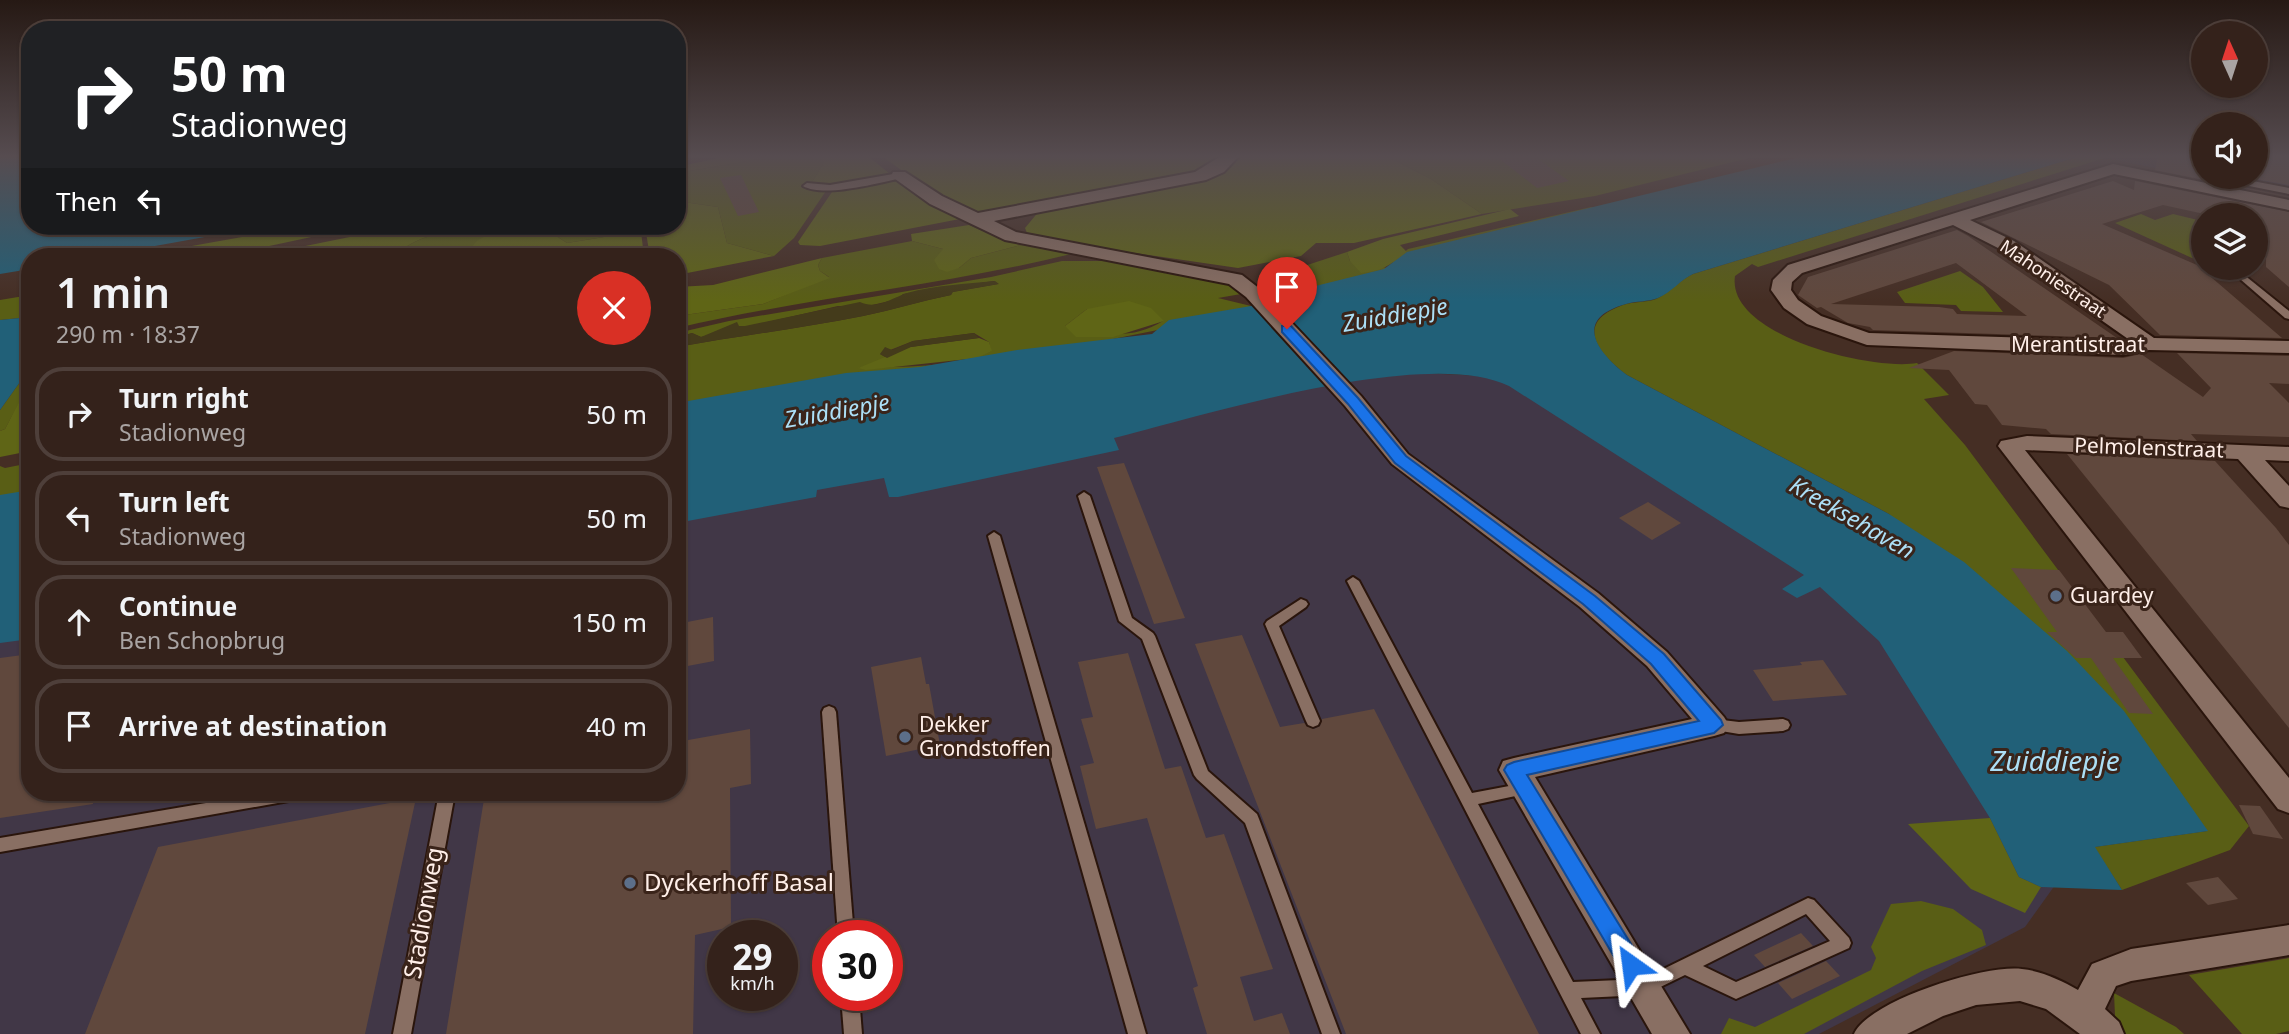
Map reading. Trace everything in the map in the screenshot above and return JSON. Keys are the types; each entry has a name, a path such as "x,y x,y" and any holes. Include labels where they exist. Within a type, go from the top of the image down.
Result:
{"street":[{"path":"950,204 1011,236 1235,279 1253,293 1353,401 1400,459 1589,600 1657,659 1714,725 1514,770 1672,1034"},
{"path":"976,219 1050,204"},
{"path":"1954,219 2001,204"},
{"path":"1011,236 1030,208"},
{"name":"Merantistraat","path":"1954,219 1795,269 1783,280 1781,290 1791,304 1814,320 1867,339 2123,349 2150,344 2289,346"},
{"name":"Mahoniestraat","path":"1954,219 2007,246 2150,344"},
{"name":"Pelmolenstraat","path":"2289,454 2027,443 2009,446 2289,800"},
{"path":"2244,452 2289,500"},
{"path":"1872,1034 1956,993 1995,986 2036,987 2095,1024 2104,975 2131,965 2289,940"}],"lane":[{"path":"2248,280 2289,316"},
{"path":"1084,496 1126,621 1148,636 1202,775 1251,819 1331,1034"},
{"path":"995,536 1137,1034"},
{"path":"1353,581 1591,1034"},
{"path":"1301,604 1272,624 1313,721"},
{"path":"829,712 845,920"},
{"path":"1714,725 1739,728 1783,725"},
{"path":"1468,800 1525,789"},
{"path":"0,845 254,801"},
{"name":"Stadionweg","path":"402,1034 446,801"},
{"path":"1567,990 1644,986 1808,905 1843,943 1736,991 1686,967"},
{"path":"851,1011 853,1034"}],"shaded area":[{"path":"1337,369 1546,379 1640,423 2096,828 2025,927 1819,1034 0,1034 0,600 21,597 21,801 686,801 686,485"}],"green space":[{"path":"686,204 699,204 718,207 727,243 774,256 686,273 686,248 649,248 646,235 686,235"},
{"path":"699,204 817,204 794,238 774,256 727,243 718,207"},
{"path":"824,204 940,204 965,218 820,246 800,245 798,242"},
{"path":"956,204 1038,204 978,216"},
{"path":"1069,204 1468,204 1482,214 1354,243 1316,243 1301,256 1238,268 1039,239 1027,233 1025,228 1040,210"},
{"path":"1468,204 1543,204 1482,214"},
{"path":"1922,204 1958,204 1758,267 1752,264 1735,276 1738,297 1753,316 1777,332 1806,345 1869,361 1917,363 1949,395 1924,399 1965,445 2249,826 2230,850 2122,890 2094,847 2207,831 1889,514 1627,375 1607,357 1595,338 1598,320 1623,305 1656,299 1693,274"},
{"path":"1591,207 1601,209 1262,309 998,362 686,411 686,346 863,316 951,295 952,292 998,284 994,281 903,294 898,299 868,306 838,306 701,337 692,333 686,335 686,331 729,321 991,277 1062,261 1107,261 1231,285 1241,294 1218,298 1251,306 1304,289 1292,270 1347,252 1350,261 1387,268 1408,249","holes":["1087,309 1163,321 1139,331 1116,334 1065,326","974,333 989,342 991,351 960,361 859,368 887,358 880,354 913,341"]},
{"path":"1510,209 1519,216 1400,245 1407,252 1391,264 1375,271 1361,273 1350,261 1347,252 1383,239"},
{"path":"2141,214 2155,220 2173,214 2191,218 2191,258 2115,223"},
{"path":"969,225 1004,240 1025,244 971,258 959,268 947,272 939,269 934,260 943,249 912,241 911,234"},
{"path":"253,235 321,235 260,248 180,248"},
{"path":"360,235 435,235 404,248 295,248"},
{"path":"435,235 491,235 472,248 404,248"},
{"path":"489,235 555,235 567,243 616,235 641,235 643,248 472,248"},
{"path":"555,235 616,235 567,243"},
{"path":"912,241 943,249 959,268 971,258 1025,244 1075,253 976,274 686,326 686,315 763,304 829,277 820,271 818,265 822,258"},
{"path":"822,258 818,265 820,271 830,278 763,304 686,315 686,286 713,285"},
{"path":"1960,271 1983,287 2003,312 1961,311 1956,305 1905,303 1897,292"},
{"path":"21,296 21,318 0,320 0,300"},
{"path":"1129,301 1151,308 1164,321 1113,337 1076,337 1065,326 1087,309"},
{"path":"979,338 989,342 992,351 977,358 866,370 858,368 910,347"},
{"path":"21,381 21,401 5,429 0,431 0,410"},
{"path":"20,400 21,453 0,457 0,431 5,429"},
{"path":"21,465 21,516 0,519 0,466 5,468"},
{"path":"1990,818 2019,877 2041,887 2025,913 1971,889 1908,824"},
{"path":"1921,901 1953,909 1982,930 1986,945 1922,971 1804,1034 1721,1034 1729,1018 1755,1027 1871,970 1876,958 1871,947 1891,904"},
{"path":"2289,958 2289,1031 2276,1034 2242,1034 2189,975"},
{"path":"2114,993 2184,1034 2124,1034 2115,1016"}],"sand":[{"path":"995,281 999,284 953,292 951,295 863,316 686,346 686,335 692,333 701,337 737,322 739,326 745,326 860,302 878,304 907,293"},
{"path":"974,333 979,338 911,347 887,358 880,354 885,347 892,350 913,341"}],"water":[{"path":"0,204 21,204 21,235 216,235 144,248 21,248 21,270 0,274"},
{"name":"Zuiddiepje","path":"1604,204 1922,204 1693,274 1658,298 1609,310 1599,318 1595,327 1599,346 1627,375 1889,514 1964,562 2067,651 2124,711 2208,831 2095,847 2122,890 2041,887 2019,877 1990,818 1879,641 1820,587 1797,598 1782,589 1804,575 1509,386 1472,376 1425,374 1315,388 1114,438 1119,450 898,497 889,497 884,478 817,490 816,497 686,521 686,401 846,373 920,367 1017,350 1152,334 1169,320 1251,306 1267,298 1384,269 1407,252"},
{"path":"21,318 21,381 0,410 0,320"},
{"path":"21,492 21,640 0,643 0,495"}],"building":[{"path":"732,204 755,204 759,212 738,216"},
{"path":"2038,204 2191,204 2191,211 2163,205 2102,224 2191,262 2191,280 2214,280 2282,338 2160,335 2109,285 1981,222"},
{"path":"2268,208 2289,212 2289,287 2268,269"},
{"path":"1957,230 2117,338 1873,330 1848,323 1798,295 1808,277","holes":["1956,263 2027,316 1957,314 1953,309 1939,307 1831,304"]},
{"path":"1954,351 2123,358 2141,354 2203,397 2211,388 2177,353 2289,356 2289,384 2269,383 2289,403 2289,437 2191,434 2197,441 2051,434 2046,429 2002,425 1987,405 1975,404 1949,370 1909,368"},
{"path":"2067,454 2215,461 2276,528 2289,545 2289,728"},
{"path":"1124,463 1185,618 1154,624 1097,467"},
{"path":"1648,502 1681,523 1652,540 1619,518"},
{"path":"2011,568 2059,570 2106,632 2123,632 2142,658 2113,658 2153,714 2129,713 2091,658 2076,658 2047,632 2057,632"},
{"path":"713,617 714,661 686,666 686,622"},
{"path":"1242,635 1280,727 1304,723 1314,729 1320,726 1322,719 1374,709 1539,1034 1346,1034 1195,644"},
{"path":"1128,653 1165,769 1181,766 1206,838 1224,834 1273,969 1240,977 1254,1021 1282,1013 1290,1034 1207,1034 1193,988 1198,986 1147,818 1096,829 1080,766 1094,763 1081,719 1093,717 1078,662"},
{"path":"21,655 21,801 93,801 93,804 0,818 0,658"},
{"path":"921,657 926,684 929,684 940,745 886,756 871,667"},
{"path":"1823,660 1847,695 1773,701 1753,670 1802,665 1800,662"},
{"path":"750,729 751,784 730,788 731,920 707,920 707,932 695,935 693,1034 446,1034 484,801 686,801 686,740"},
{"path":"400,801 415,801 365,1034 85,1034 158,847"},
{"path":"2239,805 2260,806 2283,839 2253,834"},
{"path":"2218,877 2238,899 2208,905 2186,883"},
{"path":"1801,933 1813,946 1765,967 1754,955"},
{"path":"1826,961 1840,976 1792,999 1778,983"}],"place":[{"name":"Guardey","path":"2056,596"},
{"name":"Dekker Grondstoffen","path":"905,737"},
{"name":"Dyckerhoff Basal","path":"630,883"}],"route":[{"path":"1287,329 1353,401 1400,459 1589,600 1657,659 1714,725 1514,770 1631,965"}],"water label":[{"name":"Kreeksehaven","path":"1852,518"}]}
